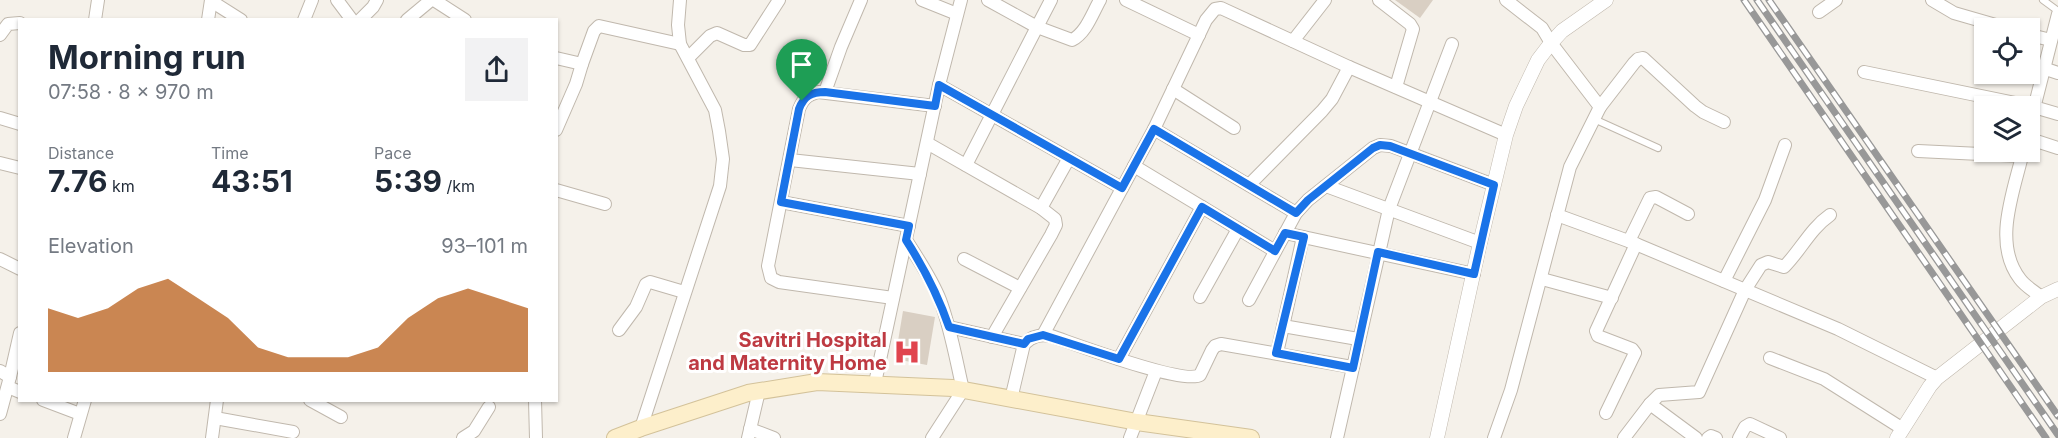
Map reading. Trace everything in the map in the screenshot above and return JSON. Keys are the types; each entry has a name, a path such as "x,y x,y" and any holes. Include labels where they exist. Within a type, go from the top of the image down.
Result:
{"main road":[{"path":"620,437 641,428 759,391 817,382 963,390 1011,399 1133,430 1251,438"}],"street":[{"path":"95,18 98,0"},
{"path":"208,18 211,0 238,18"},
{"path":"305,18 312,0"},
{"path":"337,0 350,18"},
{"path":"410,18 432,0 462,18"},
{"path":"641,428 720,186 723,159 715,110 680,44 678,25 680,0"},
{"path":"688,58 710,36 717,33 744,45 750,45 779,0"},
{"path":"825,92 861,0"},
{"path":"922,0 957,14"},
{"path":"875,384 939,85 961,0"},
{"path":"988,0 1038,27 1072,40 1083,31 1100,0"},
{"path":"966,165 1051,0"},
{"path":"1126,0 1199,35"},
{"path":"1293,41 1325,0"},
{"path":"1379,0 1410,24 1413,29 1396,87"},
{"path":"1506,0 1542,28 1600,107"},
{"path":"1437,438 1506,135 1538,60 1562,31 1606,0"},
{"path":"1819,12 1836,0"},
{"path":"1932,0 1954,13 1974,19"},
{"path":"362,18 377,1"},
{"path":"1043,335 1154,129 1210,13 1215,9 1221,8 1506,135"},
{"path":"2037,96 2058,12"},
{"path":"0,35 8,24 18,23"},
{"path":"558,123 576,84 594,31 599,26 680,44"},
{"path":"2040,37 2051,40"},
{"path":"1338,438 1358,339 1389,208 1452,44"},
{"path":"558,58 582,64"},
{"path":"1494,438 1511,390 1570,167 1600,107 1634,63 1643,58 1695,106 1724,122"},
{"path":"1249,185 1322,111 1332,99 1349,67"},
{"path":"2043,68 2058,73"},
{"path":"1864,72 1981,96"},
{"path":"939,85 1122,188"},
{"path":"1173,89 1234,128"},
{"path":"893,298 779,282 771,278 768,266 799,109 802,101 809,94 825,92 935,106"},
{"path":"2040,109 2058,114"},
{"path":"0,118 18,123"},
{"path":"1154,129 1296,213"},
{"path":"2040,142 2058,148"},
{"path":"927,143 1041,208 1055,219 1056,225 992,337"},
{"path":"1249,300 1296,213 1373,148 1385,144 1494,185"},
{"path":"1724,281 1766,200 1785,145"},
{"path":"1918,151 1974,153"},
{"path":"1041,208 1069,158"},
{"path":"790,160 920,174"},
{"path":"2020,162 2006,230 2007,250 2012,268 2022,281 2042,297"},
{"path":"0,163 18,168"},
{"path":"1134,166 1275,251"},
{"path":"1326,186 1480,243"},
{"path":"558,191 605,204"},
{"path":"1606,413 1635,353 1632,349 1596,334 1650,198 1656,197 1688,214"},
{"path":"781,202 909,226"},
{"path":"1119,359 1202,207"},
{"path":"1557,215 1633,242 1838,329 1936,378"},
{"path":"1624,438 1659,395 1699,392 1745,290 1761,265 1768,262 1782,267 1787,264 1809,234 1830,215"},
{"path":"1200,297 1238,229"},
{"path":"1285,233 1474,274"},
{"path":"1276,353 1304,237"},
{"path":"906,240 928,274 940,299 949,327 963,390 932,438"},
{"path":"964,259 1020,288"},
{"path":"1,261 18,268"},
{"path":"1542,279 1612,298"},
{"path":"619,330 636,307 646,284 650,282 684,292"},
{"path":"1770,358 1824,379 1900,433 1936,378 2042,297 2058,289"},
{"path":"1282,326 1358,339"},
{"path":"949,327 1024,344"},
{"path":"1011,399 1024,344 1028,339 1043,335 1156,371 1197,377 1203,370 1212,350 1218,345 1276,353 1353,368"},
{"path":"0,414 18,342"},
{"path":"1133,430 1156,371"},
{"path":"759,391 749,433 774,438"},
{"path":"48,402 80,414"},
{"path":"74,438 84,402"},
{"path":"212,438 217,402"},
{"path":"314,402 340,417"},
{"path":"535,402 536,438"},
{"path":"1650,404 1696,438"},
{"path":"463,438 474,431 489,407"},
{"path":"215,418 293,432"},
{"path":"1739,438 1745,427 1750,424 1780,438"},
{"path":"1708,438 1711,436 1716,438"}],"lane":[{"path":"2043,0 2058,12"},
{"path":"1593,119 1658,148"}],"building":[{"path":"1395,0 1433,0 1420,18"},
{"path":"903,311 935,317 927,365 895,359"}],"railway":[{"path":"1744,0 2046,438"},
{"path":"1757,0 2058,435"},
{"path":"1769,0 2058,416"}],"place":[{"name":"Savitri Hospital and Maternity Home","path":"907,352"}],"route":[{"path":"939,85 1122,188 1154,129 1296,213 1308,200 1373,148 1385,144 1494,185 1474,274 1378,252 1353,368 1276,353 1304,237 1285,233 1275,251 1202,207 1119,359 1051,336 1034,337 1028,339 1024,344 949,327 940,299 928,274 906,240 909,226 781,202 802,101 809,94 818,92 935,106 939,85"}]}
